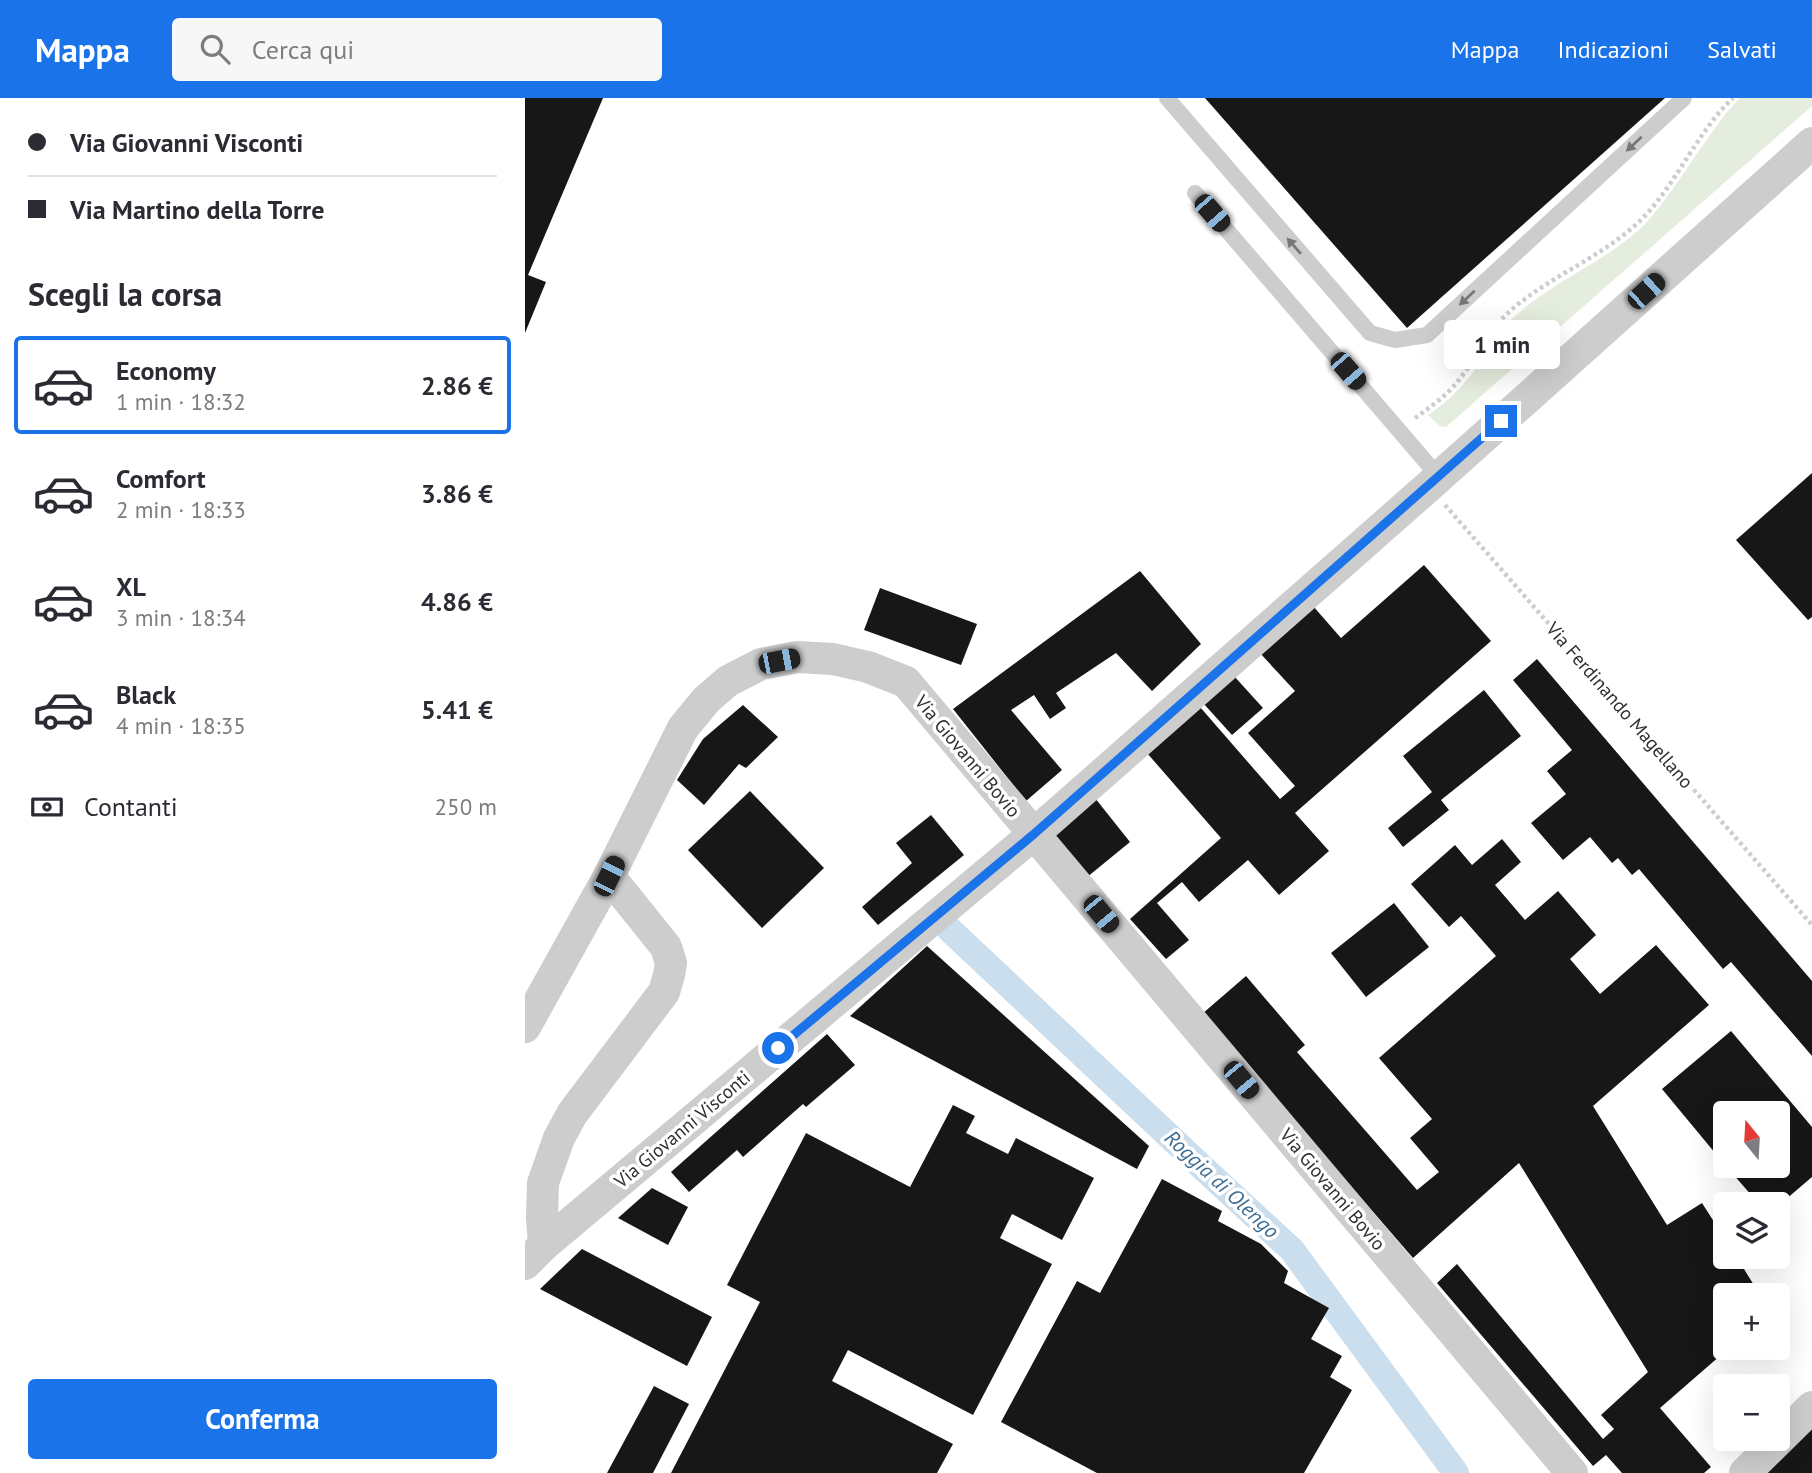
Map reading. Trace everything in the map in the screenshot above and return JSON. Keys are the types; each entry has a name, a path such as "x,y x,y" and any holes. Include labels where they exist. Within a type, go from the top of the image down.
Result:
{"street":[{"name":"Via Giovanni Visconti","path":"535,1254 1034,834 1434,482 1812,143"},
{"name":"Via Giovanni Bovio","path":"525,1027 609,876 684,728 706,700 728,681 761,664 797,657 833,659 868,667 906,682 1573,1473"},
{"path":"535,1254 542,1218 543,1183 559,1139 572,1114 664,992 669,975 671,963 666,947 609,876"},
{"path":"1745,1473 1812,1407"}],"lane":[{"path":"1167,98 1370,333 1395,340 1427,335 1684,98"},
{"path":"1195,193 1399,430 1434,482"}],"path":[{"path":"1399,430 1456,385 1507,314 1604,248 1649,211 1714,120 1733,98"},
{"name":"Via Ferdinando Magellano","path":"1434,482 1812,925"}],"green space":[{"path":"1740,98 1812,98 1812,106 1446,427 1440,426 1428,415 1446,402 1466,381 1515,316 1545,293 1612,251 1642,227 1663,203 1727,112"}],"building":[{"path":"525,98 603,98 528,275 546,282 525,333"},
{"path":"1205,98 1665,98 1407,328"},
{"path":"1812,473 1812,617 1808,620 1736,540"},
{"path":"1424,565 1491,641 1295,813 1329,851 1279,895 1248,860 1199,902 1182,882 1157,903 1189,940 1166,959 1130,919 1221,838 1147,753 1200,707 1280,799 1295,786 1248,733 1295,691 1259,652 1313,606 1341,638"},
{"path":"1140,571 1201,644 1152,691 1116,653 1056,693 1066,708 1050,719 1034,695 1011,710 1062,770 1026,801 953,709"},
{"path":"880,588 977,624 961,665 864,630"},
{"path":"1537,659 1812,981 1812,1056 1731,962 1723,969 1639,869 1632,875 1618,858 1612,863 1590,837 1563,860 1531,823 1566,794 1547,771 1572,750 1513,680"},
{"path":"1234,676 1263,708 1232,735 1203,703"},
{"path":"1484,690 1521,736 1441,800 1449,810 1403,847 1388,828 1432,792 1403,756"},
{"path":"743,705 778,737 746,768 739,764 704,805 677,780 703,739"},
{"path":"750,791 824,868 762,928 688,850"},
{"path":"1095,798 1130,842 1086,878 1050,834"},
{"path":"931,815 964,855 878,925 862,907 912,863 896,843"},
{"path":"1502,839 1521,862 1495,885 1525,920 1558,891 1596,935 1570,959 1600,994 1656,945 1709,1005 1593,1106 1667,1225 1702,1203 1713,1220 1713,1269 1744,1269 1753,1283 1713,1283 1713,1360 1715,1360 1660,1408 1711,1467 1704,1473 1622,1473 1606,1455 1593,1466 1437,1283 1457,1264 1603,1439 1614,1429 1601,1415 1648,1372 1519,1163 1413,1258 1202,1014 1246,976 1305,1045 1297,1052 1417,1190 1439,1172 1410,1138 1432,1119 1379,1058 1496,956 1461,916 1449,927 1411,884 1455,845 1472,865"},
{"path":"1394,903 1429,947 1366,997 1331,953"},
{"path":"927,946 1149,1146 1137,1169 850,1016"},
{"path":"1731,1031 1812,1127 1812,1177 1790,1196 1790,1192 1749,1192 1736,1178 1790,1178 1790,1101 1713,1101 1713,1151 1662,1089"},
{"path":"827,1034 855,1065 806,1107 803,1104 743,1157 737,1150 689,1192 671,1172"},
{"path":"953,1105 975,1116 966,1133 1008,1154 1016,1138 1094,1178 1062,1240 1012,1214 1000,1238 1052,1264 973,1415 848,1350 832,1381 953,1444 937,1473 671,1473 760,1302 727,1285 806,1133 910,1187"},
{"path":"1162,1179 1222,1211 1218,1221 1261,1244 1288,1271 1284,1283 1329,1308 1311,1339 1342,1356 1330,1377 1352,1390 1304,1473 1097,1473 1001,1422 1077,1281 1100,1293"},
{"path":"652,1188 688,1207 668,1245 618,1218"},
{"path":"582,1249 712,1317 687,1366 540,1289"},
{"path":"654,1386 689,1404 653,1473 607,1473"},
{"path":"1812,1425 1812,1473 1762,1473 1785,1451 1790,1451 1790,1446"}],"waterway":[{"name":"Roggia di Olengo","path":"950,930 1292,1250 1456,1473"}],"route":[{"path":"778,1048 1034,834 1501,421"}]}
